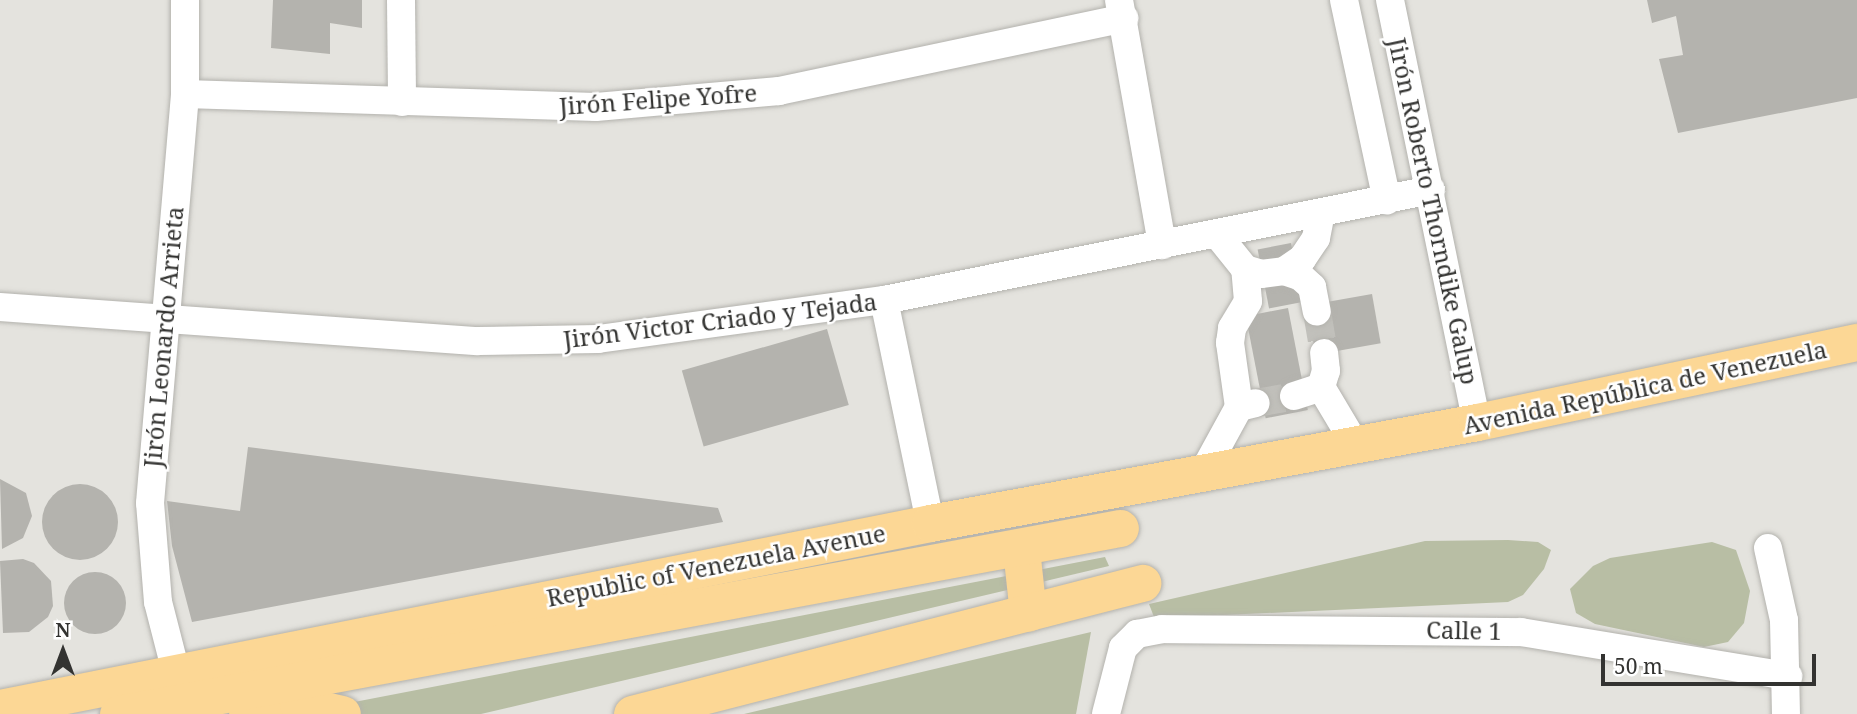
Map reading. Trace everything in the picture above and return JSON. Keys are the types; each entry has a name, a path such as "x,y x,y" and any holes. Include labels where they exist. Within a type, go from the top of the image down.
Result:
{"main road":[{"name":"Avenida República de Venezuela","path":"1355,444 1477,422 1857,342"},
{"name":"Republic of Venezuela Avenue","path":"0,708 930,523 1355,444"},
{"path":"887,573 923,541 930,523"},
{"name":"Republic of Venezuela Avenue","path":"118,714 1021,549 1120,528"},
{"path":"1021,549 1028,613"},
{"path":"632,714 1142,583"},
{"path":"233,714 298,704 342,714"}],"street":[{"name":"Jirón Leonardo Arrieta","path":"176,672 152,556 152,477 185,94 186,0"},
{"path":"401,0 402,102"},
{"name":"Jirón Roberto Thorndike Galup","path":"1344,0 1387,200"},
{"name":"Jirón Roberto Thorndike Galup","path":"1390,0 1477,422"},
{"name":"Jirón Felipe Yofre","path":"185,94 596,107 779,91 1121,9"},
{"path":"1121,9 1162,245"},
{"name":"Jirón Victor Criado y Tejada","path":"0,307 164,320 535,342 662,332 884,300 1431,190"},
{"path":"1245,269 1261,274 1283,271 1302,259 1316,238 1321,213"},
{"path":"1204,471 1248,405 1230,343 1232,328 1248,301 1245,269 1217,234"},
{"path":"1283,271 1301,277 1312,287 1317,312"},
{"path":"884,300 930,523"},
{"path":"1324,353 1326,371 1321,387 1355,444"},
{"path":"1294,396 1321,387"},
{"path":"1768,548 1784,620 1788,676 1786,714"},
{"name":"Calle 1","path":"1106,714 1113,672 1123,648 1137,634 1194,627 1485,629 1788,676"}],"green space":[{"path":"1425,541 1538,542 1551,550 1544,569 1523,595 1508,602 1159,618 1154,617 1149,604"},
{"path":"1712,542 1736,550 1750,591 1744,623 1728,642 1704,647 1595,624 1576,613 1570,589 1593,566 1610,558"},
{"path":"1105,557 1109,566 481,714 292,714"},
{"path":"1091,632 1076,714 744,714"}],"building":[{"path":"273,0 362,0 362,28 330,23 330,54 271,48"},
{"path":"1647,0 1857,0 1857,98 1678,133 1659,59 1683,55 1676,16 1652,23"},
{"path":"1291,243 1302,302 1269,308 1258,249"},
{"path":"1372,294 1381,343 1316,355 1307,305"},
{"path":"1288,308 1308,410 1266,418 1246,316"},
{"path":"827,329 849,405 704,447 682,371"},
{"path":"248,447 718,508 723,522 192,622 172,546 167,501 240,511"},
{"path":"0,479 26,493 32,516 23,538 2,549"},
{"path":"73,484 87,484 101,490 112,501 118,522 115,537 107,549 87,560 73,560 59,554 48,543 42,529 42,515 48,501 59,490"},
{"path":"23,559 34,563 51,581 53,606 48,617 29,632 3,633 0,561"},
{"path":"89,572 101,572 117,581 124,591 124,615 117,625 101,634 89,634 78,629 69,620 64,609 64,597 69,586 78,577"}],"tunnel":[{"path":"1317,312 1324,353"},
{"path":"1256,403 1294,396"}]}
